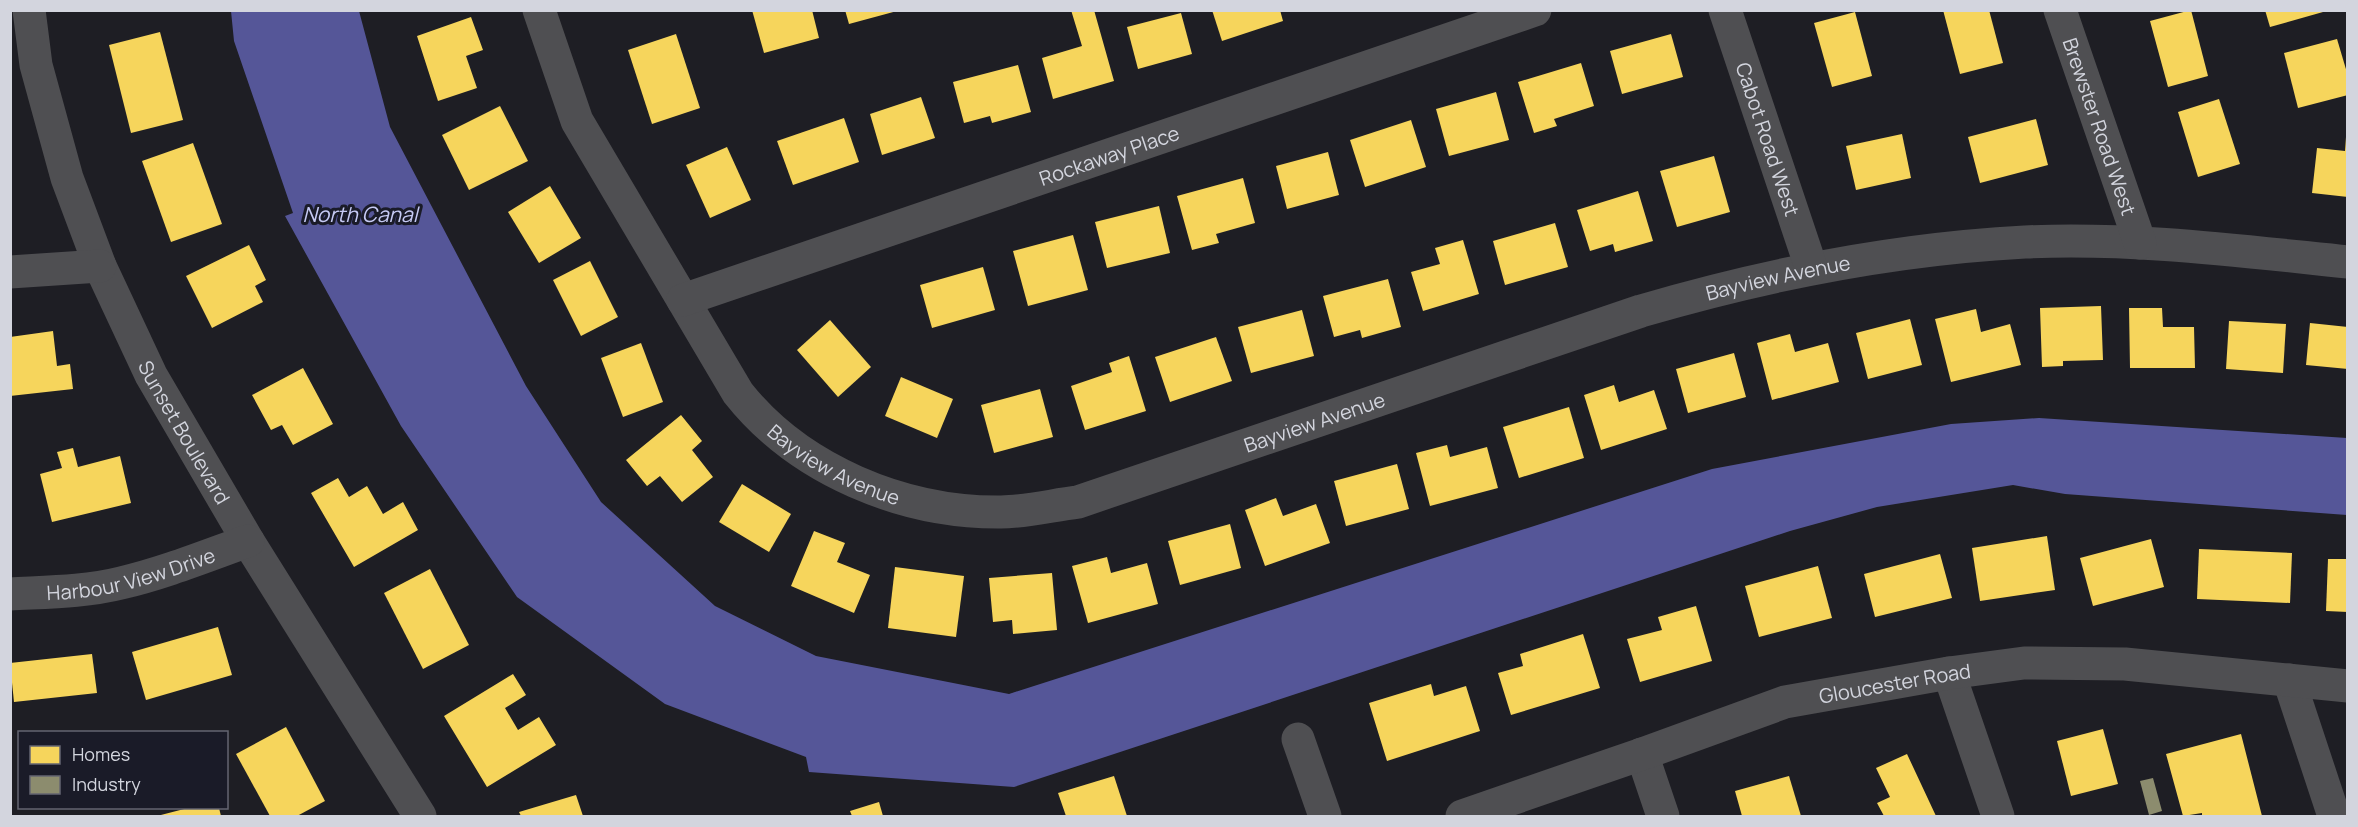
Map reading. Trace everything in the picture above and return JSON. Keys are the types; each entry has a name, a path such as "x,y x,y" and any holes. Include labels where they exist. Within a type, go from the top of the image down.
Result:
{"street":[{"name":"Sunset Boulevard","path":"29,10 36,65 64,167 100,266 151,375 248,541 420,816"},
{"name":"Rockaway Place","path":"683,300 1535,10"},
{"name":"Cabot Road West","path":"1725,10 1811,267"},
{"name":"Brewster Road West","path":"2060,10 2140,243"},
{"name":"Bayview Avenue","path":"540,11 577,121 738,393 752,410 797,449 848,479 896,497 942,508 1002,513 1078,502 1641,311 1703,293 1811,267 1950,248 2027,242 2140,243 2348,262"},
{"path":"10,272 100,266"},
{"name":"Harbour View Drive","path":"10,594 68,591 119,584 153,575 248,541"},
{"name":"Gloucester Road","path":"1462,816 1785,702 1949,673 2024,663 2125,664 2348,686"},
{"path":"1949,673 1998,816"},
{"path":"2289,680 2334,816"},
{"path":"1298,739 1324,816"},
{"path":"1642,754 1663,816"}],"water":[{"name":"North Canal","path":"231,11 359,11 390,127 526,386 601,502 715,606 816,656 1009,694 1712,469 1951,424 2039,418 2347,438 2347,515 2065,494 2013,485 1877,507 1790,531 1014,787 809,772 806,757 665,704 517,597 401,426 285,216 293,213 234,41"}],"building: Homes":[{"path":"752,10 812,10 819,38 764,53"},
{"path":"845,10 897,10 897,11 849,24"},
{"path":"1071,10 1094,10 1114,81 1053,99 1042,58 1082,46"},
{"path":"1212,10 1280,10 1283,21 1222,41"},
{"path":"1943,10 1989,10 2003,63 1960,74"},
{"path":"2191,10 2208,76 2168,87 2150,21"},
{"path":"2265,10 2322,10 2323,12 2270,27"},
{"path":"1855,12 1872,76 1832,87 1814,23"},
{"path":"1181,13 1192,54 1138,69 1127,27"},
{"path":"471,17 483,50 466,56 477,88 438,101 417,36"},
{"path":"160,32 183,120 131,133 109,45"},
{"path":"676,34 700,108 652,124 628,50"},
{"path":"1671,34 1683,77 1622,94 1610,51"},
{"path":"2337,39 2348,76 2348,95 2298,108 2284,53"},
{"path":"1581,63 1594,106 1554,119 1557,126 1534,133 1518,82"},
{"path":"1018,65 1031,112 992,123 990,116 964,123 953,82"},
{"path":"1496,92 1509,140 1449,156 1436,109"},
{"path":"921,97 935,138 882,155 870,114"},
{"path":"2219,99 2240,164 2198,177 2178,112"},
{"path":"500,106 528,161 469,190 442,135"},
{"path":"844,118 859,162 793,185 777,141"},
{"path":"2036,119 2048,165 1980,183 1968,137"},
{"path":"1411,120 1426,167 1365,187 1350,140"},
{"path":"1902,134 1911,178 1856,190 1846,146"},
{"path":"2346,137 2348,197 2312,193 2317,148 2345,151"},
{"path":"193,143 222,224 171,242 142,161"},
{"path":"727,147 751,200 710,218 686,165"},
{"path":"1328,152 1339,195 1287,209 1276,166"},
{"path":"1714,156 1730,212 1677,227 1660,171"},
{"path":"1243,178 1255,223 1216,234 1219,243 1192,250 1177,196"},
{"path":"550,186 581,238 539,263 508,212"},
{"path":"1638,191 1653,241 1615,252 1613,244 1590,251 1577,210"},
{"path":"1159,206 1170,253 1107,268 1095,222"},
{"path":"1555,223 1568,267 1505,285 1493,241"},
{"path":"1073,235 1088,290 1028,306 1013,251"},
{"path":"1463,240 1479,294 1423,311 1411,272 1440,264 1435,248"},
{"path":"249,245 266,280 255,286 263,302 212,328 186,276"},
{"path":"590,261 618,317 581,336 553,280"},
{"path":"983,267 995,310 932,328 920,285"},
{"path":"1388,279 1401,327 1362,338 1360,330 1334,337 1323,296"},
{"path":"2101,306 2103,360 2063,361 2063,366 2042,367 2040,308"},
{"path":"2129,308 2162,308 2163,327 2194,327 2195,368 2130,368"},
{"path":"1976,309 1981,332 2010,324 2021,365 1951,382 1935,319"},
{"path":"1302,310 1314,356 1251,373 1238,327"},
{"path":"1910,319 1922,365 1868,379 1856,333"},
{"path":"830,320 871,367 838,397 797,350"},
{"path":"2229,321 2286,324 2283,373 2226,369"},
{"path":"2310,323 2348,327 2348,369 2306,365"},
{"path":"53,331 57,366 70,364 73,389 10,396 10,337"},
{"path":"1790,334 1795,352 1828,343 1839,382 1772,400 1757,343"},
{"path":"1216,337 1232,381 1170,402 1155,357"},
{"path":"641,343 663,402 623,417 601,358"},
{"path":"1734,353 1746,397 1688,413 1676,369"},
{"path":"1129,356 1146,411 1085,430 1071,386 1112,372 1109,363"},
{"path":"303,368 333,424 293,445 282,425 271,430 252,395"},
{"path":"901,377 953,399 937,438 885,416"},
{"path":"1614,385 1619,402 1654,390 1667,429 1601,450 1584,395"},
{"path":"1040,389 1053,437 994,453 981,405"},
{"path":"1569,407 1584,458 1519,478 1503,427"},
{"path":"681,415 702,441 692,450 713,477 682,502 660,476 647,486 626,460"},
{"path":"1447,445 1450,457 1487,447 1498,488 1430,506 1416,453"},
{"path":"73,448 78,467 120,456 131,503 52,522 40,474 62,468 57,452"},
{"path":"1397,464 1409,509 1346,526 1334,481"},
{"path":"338,478 349,497 367,486 383,514 403,502 418,530 354,567 311,493"},
{"path":"742,484 791,514 769,552 719,522"},
{"path":"1276,498 1283,516 1316,504 1330,543 1265,566 1245,510"},
{"path":"1230,524 1241,568 1180,585 1168,541"},
{"path":"814,531 845,543 837,562 870,575 854,613 791,586"},
{"path":"2047,536 2055,590 1980,601 1972,548"},
{"path":"2151,539 2164,587 2093,606 2080,558"},
{"path":"2199,549 2292,553 2290,603 2197,599"},
{"path":"1940,554 1952,598 1875,617 1864,574"},
{"path":"1107,557 1111,573 1147,563 1158,604 1088,623 1072,566"},
{"path":"2328,559 2348,559 2348,612 2326,611"},
{"path":"1818,566 1832,618 1759,637 1745,586"},
{"path":"895,567 964,576 956,637 888,628"},
{"path":"430,569 469,645 423,669 384,593"},
{"path":"1052,573 1057,630 1013,634 1012,620 993,622 989,578"},
{"path":"1696,606 1712,661 1640,682 1627,639 1662,630 1658,617"},
{"path":"218,627 232,675 146,700 132,652"},
{"path":"1583,634 1600,688 1511,715 1498,673 1523,666 1520,654"},
{"path":"92,654 97,693 14,702 10,663"},
{"path":"513,674 526,695 505,708 518,730 539,717 556,745 487,787 444,716"},
{"path":"1431,684 1434,696 1466,686 1480,731 1387,761 1369,703"},
{"path":"286,727 325,801 297,816 270,816 236,754"},
{"path":"2103,729 2118,784 2071,796 2057,741"},
{"path":"2241,734 2262,816 2202,816 2202,813 2183,816 2166,754"},
{"path":"1907,754 1936,816 1884,816 1877,803 1890,797 1876,768"},
{"path":"1114,776 1127,816 1066,816 1058,793"},
{"path":"1789,776 1801,816 1742,816 1735,791"},
{"path":"576,795 583,816 521,816 519,812"},
{"path":"879,802 883,816 852,816 850,811"},
{"path":"184,809 219,809 221,816 157,816"}],"building: Industry":[{"path":"2153,778 2162,811 2149,815 2140,781"}]}
